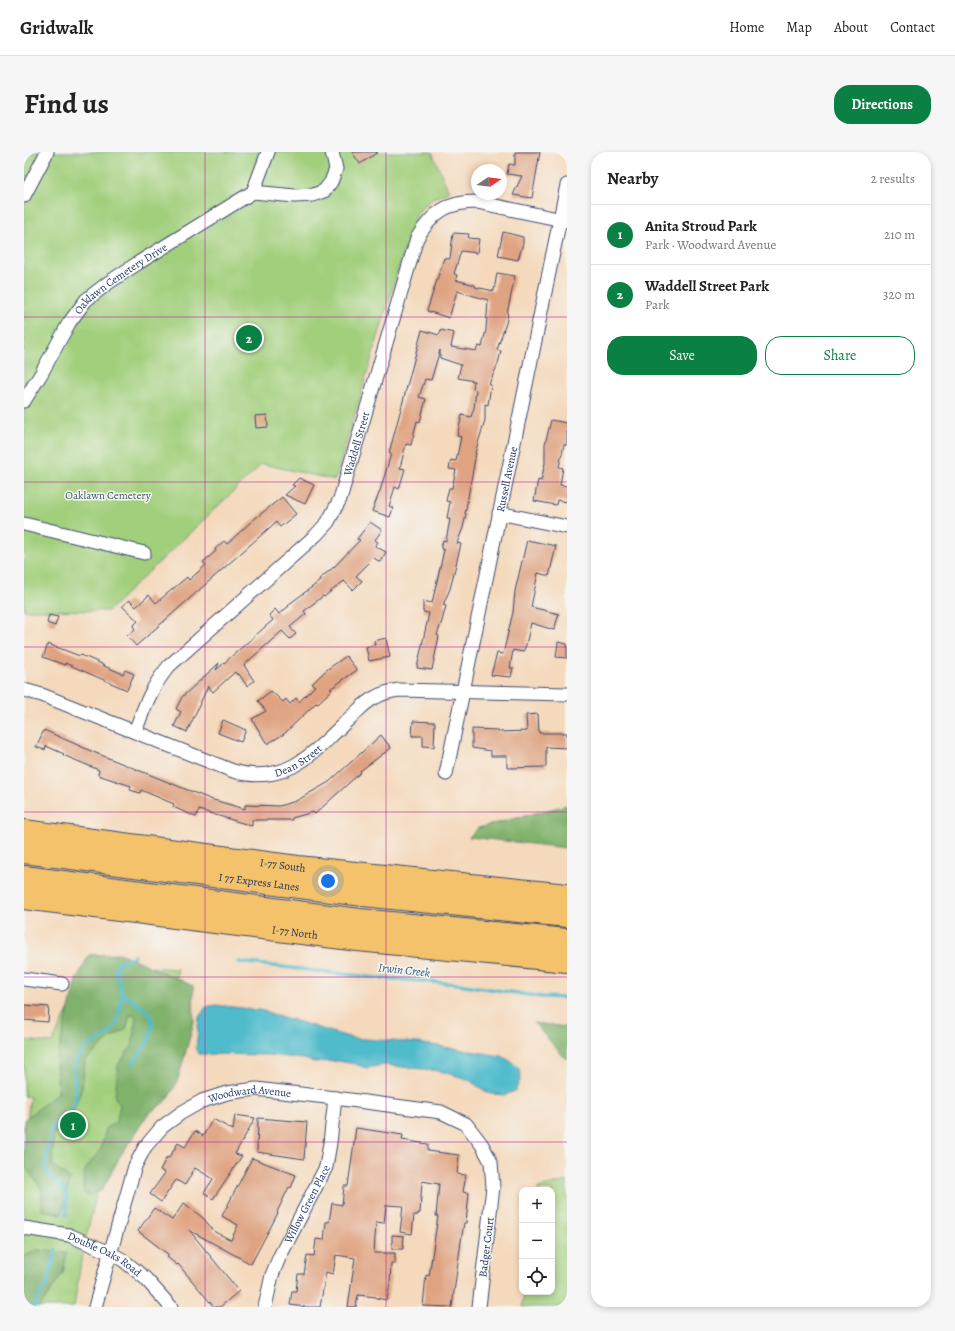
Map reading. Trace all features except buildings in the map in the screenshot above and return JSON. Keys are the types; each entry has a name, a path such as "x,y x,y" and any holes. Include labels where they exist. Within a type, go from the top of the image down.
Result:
{"highway":[{"name":"I-77 South","path":"24,831 298,867 567,895"},
{"name":"I 77 Express Lanes","path":"24,852 363,896 567,916"},
{"path":"24,877 360,920 567,940"},
{"name":"I-77 North","path":"24,898 358,940 567,961"}],"street":[{"path":"24,196 47,152"},
{"path":"268,152 253,192 295,196 313,195 324,190 331,182 336,169 332,152"},
{"name":"Russell Avenue","path":"446,774 500,513 564,220 567,185"},
{"name":"Oaklawn Cemetery Drive","path":"24,401 41,374 68,323 86,300 132,267 253,192"},
{"name":"Waddell Street","path":"135,732 149,695 158,679 168,666 316,535 332,515 340,499 377,379 417,238 425,225 442,210 463,202 478,202 564,220"},
{"path":"500,513 567,527"},
{"path":"24,524 144,553"},
{"name":"Dean Street","path":"24,690 42,695 233,771 264,775 283,771 302,762 369,701 386,692 399,690 567,694"},
{"path":"24,979 62,984"},
{"name":"Woodward Avenue","path":"95,1307 135,1166 145,1147 162,1127 181,1113 202,1101 227,1093 256,1089 441,1112 466,1124 482,1145 491,1162 494,1187"},
{"name":"Willow Green Place","path":"266,1307 272,1275 326,1167 335,1098"},
{"name":"Badger Court","path":"479,1307 494,1187"},
{"name":"Double Oaks Road","path":"24,1228 69,1235 110,1253 123,1260 145,1278 171,1307"}],"green space":[{"name":"Oaklawn Cemetery","path":"24,152 432,152 449,192 433,198 418,212 409,234 335,480 262,464 108,611 24,610"},
{"path":"567,805 567,848 469,837 478,828"},
{"path":"122,954 193,986 194,1022 177,1083 166,1101 148,1114 119,1158 102,1190 91,1195 83,1193 85,1170 101,1149 106,1128 116,1122 120,1105 115,1097 118,1065 132,1046 136,1016 130,1015 126,1029 108,1040 85,1061 82,1088 68,1125 54,1133 52,1165 70,1178 62,1214 42,1210 42,1189 24,1165 24,1120 58,1093 56,1063 76,980 89,955"},
{"path":"92,963 178,969 159,1079 109,1141 82,1255 74,1307 24,1307 24,1149 30,1097 24,1096 24,1040 52,1043"},
{"path":"534,1023 567,1027 567,1059 564,1057"},
{"path":"567,1181 567,1307 522,1307 524,1295 555,1295 555,1187 542,1187"},
{"path":"37,1250 67,1253 63,1273 40,1307 24,1307 24,1257"}],"water":[{"path":"215,1005 260,1010 352,1038 418,1043 502,1056 514,1063 520,1070 520,1079 515,1091 505,1095 490,1094 467,1079 440,1071 385,1065 366,1068 339,1061 314,1062 304,1059 270,1055 198,1054 196,1049 199,1017 206,1007"}],"waterway":[{"path":"66,1215 66,1192 64,1188 53,1180 45,1166 51,1131 53,1126 64,1122 76,1100 74,1066 84,1048 109,1034 117,1023 122,993 116,971 118,962 134,956"},
{"name":"Irwin Creek","path":"239,962 369,977 458,984 542,997 567,998"},
{"path":"122,993 151,1014 152,1021 151,1035 132,1064"},
{"path":"34,1307 37,1299 47,1284 56,1249"}],"place":[{"name":"Waddell Street Park","path":"249,338"},
{"name":"Anita Stroud Park","path":"73,1125"}]}
